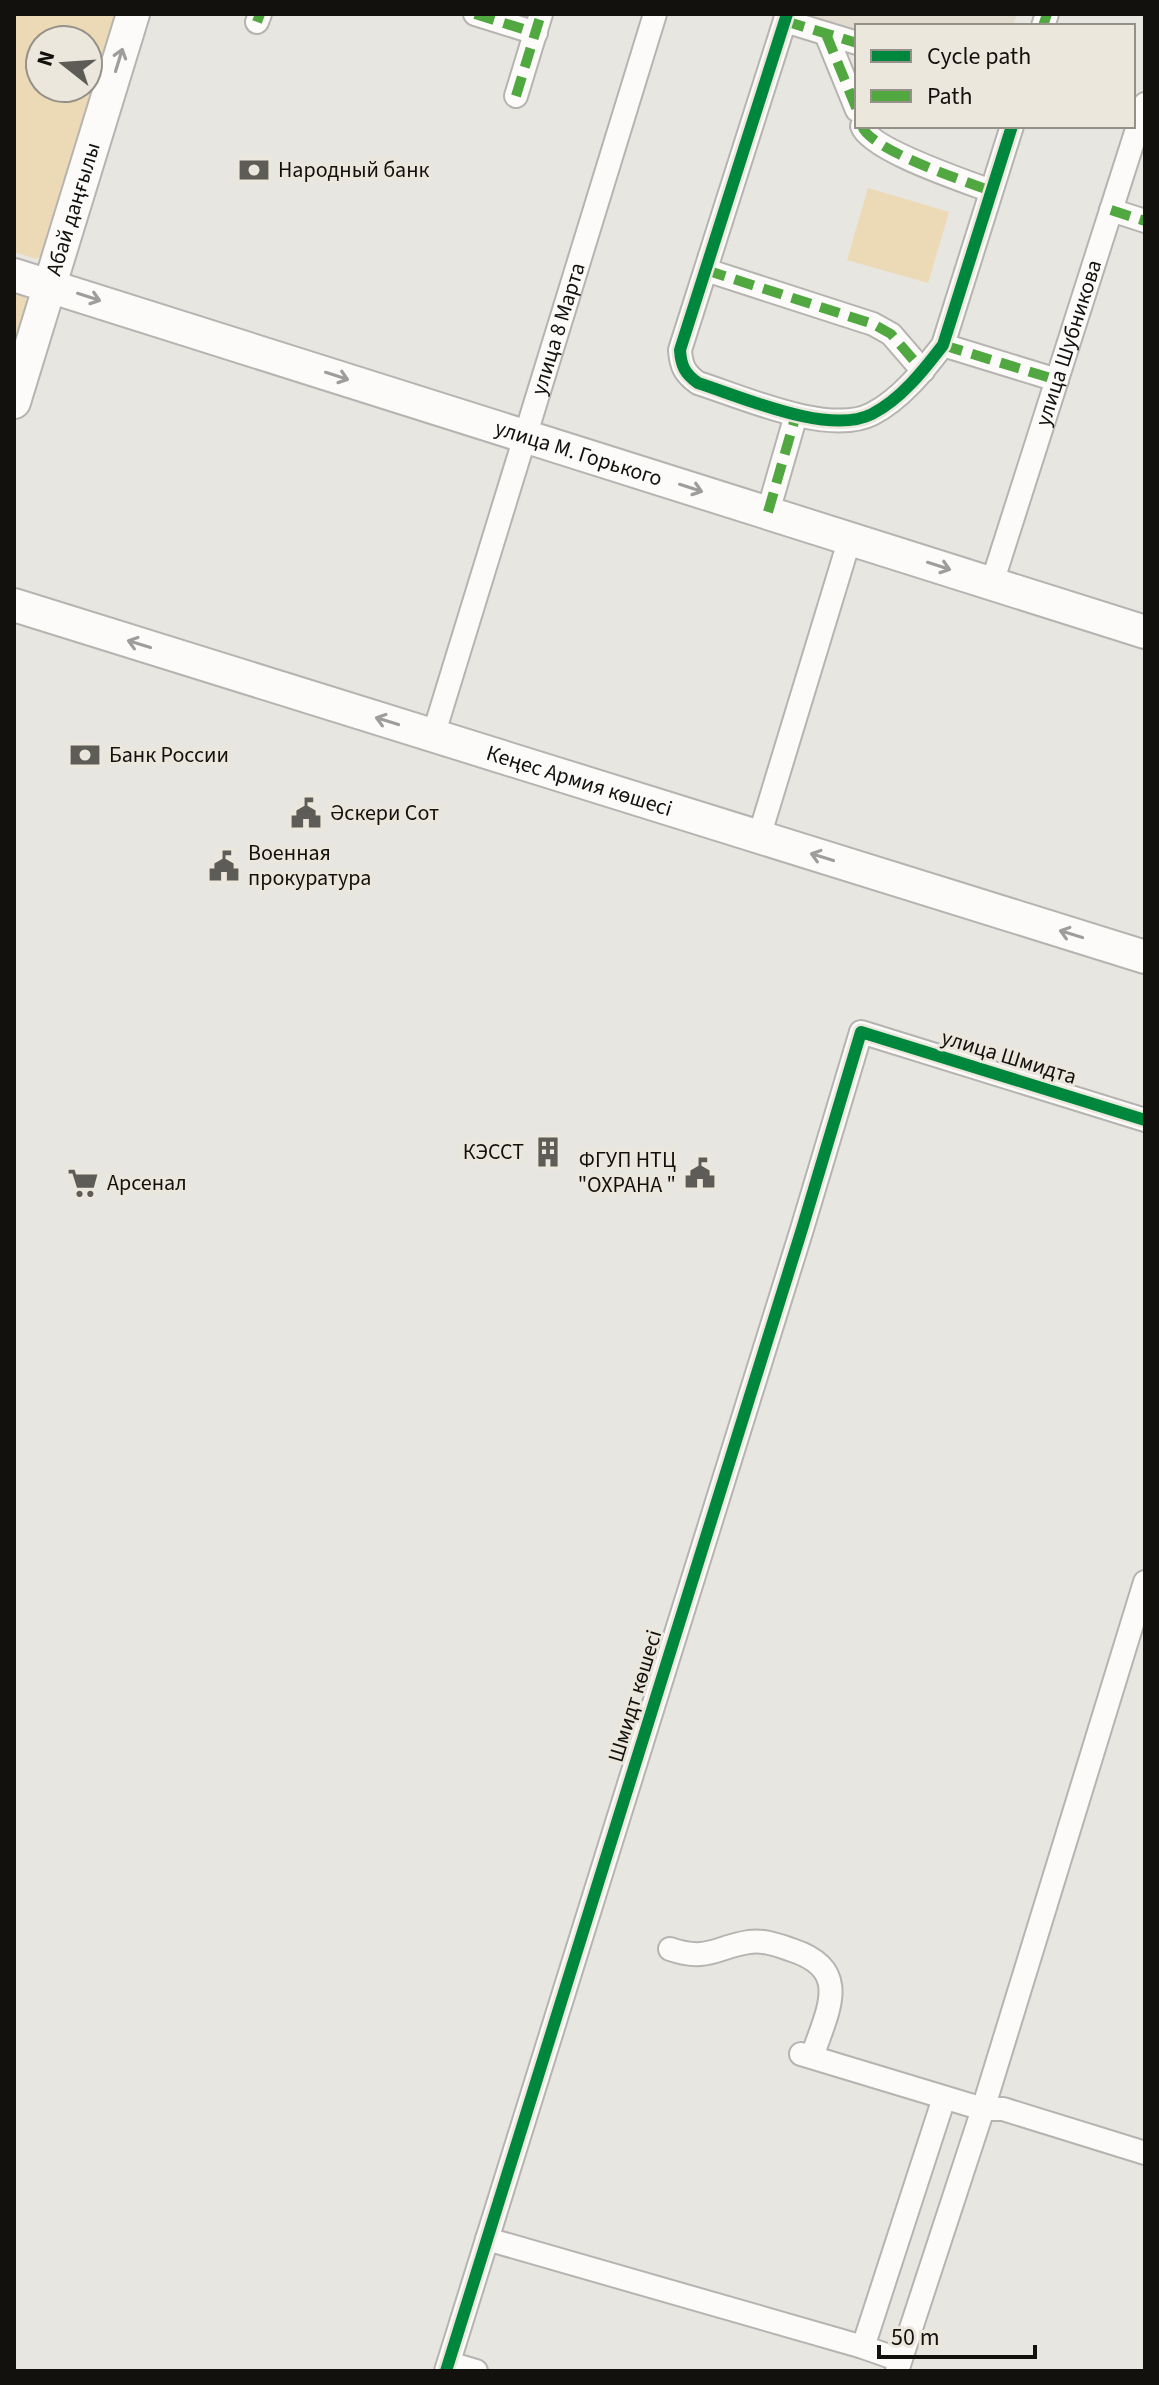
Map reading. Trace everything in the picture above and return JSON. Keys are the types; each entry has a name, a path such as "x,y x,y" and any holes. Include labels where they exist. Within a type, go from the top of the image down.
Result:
{"main road":[{"name":"Абай даңғылы","path":"14,402 133,14"},
{"name":"улица М. Горького","path":"14,275 1145,632"},
{"name":"Кеңес Армия көшесі","path":"14,605 1145,957"}],"street":[{"path":"475,14 538,23 516,96"},
{"name":"улица 8 Марта","path":"433,736 655,14"},
{"path":"855,42 786,18 680,350 686,374 698,383 796,415 844,422 871,415 900,394 943,345 1011,128"},
{"path":"826,34 855,105"},
{"name":"улица Шубникова","path":"992,583 1145,104"},
{"path":"863,128 880,146 991,191"},
{"path":"1111,210 1145,221"},
{"path":"706,270 873,324 891,334 923,371"},
{"path":"943,345 1057,380"},
{"path":"768,512 796,415"},
{"path":"759,837 850,538"},
{"name":"улица Шмидта","path":"861,1032 1145,1120"},
{"name":"Шмидт көшесі","path":"448,2367 861,1032"},
{"path":"487,2239 863,2347 898,2366 983,2109 1145,1582"},
{"path":"670,1949 689,1955 710,1954 744,1943 763,1941 812,1956 827,1970 831,1990 828,2009 807,2055 944,2098 983,2109 1003,2109 1145,2153"},
{"path":"863,2347 944,2098"},
{"path":"448,2367 476,2371"}],"shaded area":[{"path":"14,14 122,14 104,72 104,24 24,24 24,104 94,104 48,252 36,259 14,252"},
{"path":"806,14 1017,14 1014,24 855,24 855,36 804,20"},
{"path":"868,188 949,212 928,283 847,260"},
{"path":"14,289 26,298 30,307 14,367"}],"marked path":[{"path":"257,22 260,14"},
{"path":"475,14 536,33"},
{"path":"516,96 541,14"},
{"path":"1044,24 1047,14"},
{"path":"785,21 855,42"},
{"path":"826,34 855,105"},
{"path":"864,128 882,145 899,154 991,191"},
{"path":"1111,210 1145,221"},
{"path":"706,270 873,324 891,334 923,371"},
{"path":"943,345 1057,380"},
{"path":"768,512 796,415"}],"cycle path":[{"path":"787,14 680,350 684,369 698,383 810,418 854,420 872,414 893,401 943,345 1011,128"},
{"path":"446,2371 861,1032 1145,1120"}],"place":[{"name":"Народный банк","path":"254,170"},
{"name":"Банк России","path":"85,755"},
{"name":"Әскери Сот","path":"306,813"},
{"name":"Военная прокуратура","path":"224,866"},
{"name":"КЭССТ","path":"548,1152"},
{"name":"ФГУП НТЦ \"ОХРАНА \"","path":"700,1173"},
{"name":"Арсенал","path":"83,1183"}]}
